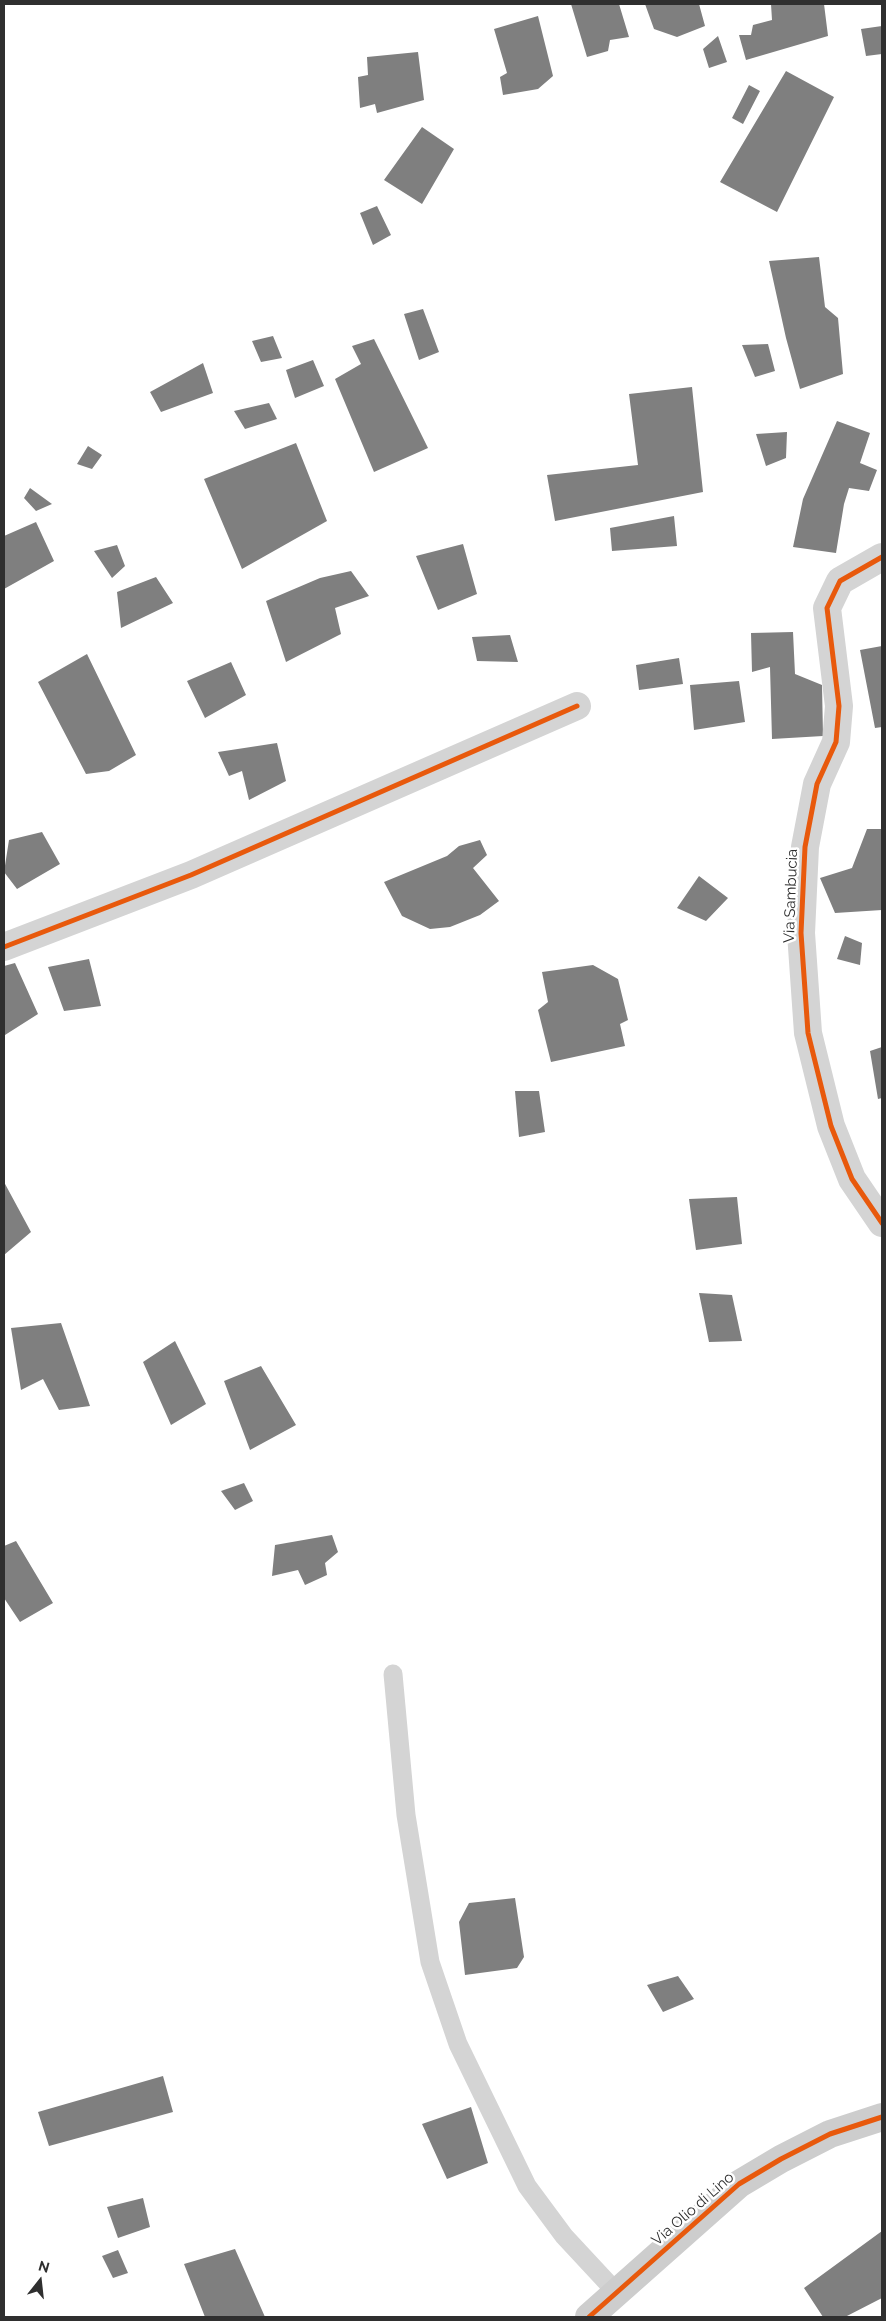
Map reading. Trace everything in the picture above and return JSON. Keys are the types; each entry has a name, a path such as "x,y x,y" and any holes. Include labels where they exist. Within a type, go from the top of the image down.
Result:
{"street":[{"name":"Via Sambucia","path":"882,558 840,581 827,608 839,706 836,742 817,784 804,847 801,933 808,1034 832,1126 852,1179 882,1223"},
{"path":"4,947 191,875 577,706"},
{"name":"Via Olio di Lino","path":"589,2317 739,2184 830,2134 882,2117"}],"lane":[{"path":"393,1674 406,1815 430,1962 458,2044 527,2186 564,2236 617,2293"}],"building":[{"path":"571,4 619,4 629,37 610,40 608,51 587,57"},
{"path":"645,4 699,4 705,26 677,37 654,29"},
{"path":"771,4 824,4 828,36 746,60 739,35 751,35 753,25 772,20"},
{"path":"538,16 553,76 538,89 503,95 500,77 507,73 494,29"},
{"path":"882,26 882,54 866,56 861,29"},
{"path":"718,36 727,62 709,68 703,49"},
{"path":"418,52 424,100 377,113 375,104 360,108 358,77 368,75 367,57"},
{"path":"786,71 834,97 777,212 720,182"},
{"path":"749,85 760,91 743,124 732,118"},
{"path":"422,127 454,149 422,204 384,180"},
{"path":"377,206 391,235 373,245 360,213"},
{"path":"819,257 825,307 838,318 843,374 800,389 786,338 769,261"},
{"path":"423,309 439,352 419,360 404,314"},
{"path":"273,336 282,358 261,362 252,341"},
{"path":"374,339 428,448 374,472 335,379 361,364 352,346"},
{"path":"768,344 775,371 755,377 742,345"},
{"path":"313,360 324,386 295,398 286,370"},
{"path":"203,363 213,393 161,412 150,392"},
{"path":"692,387 703,492 555,521 547,475 638,465 629,394"},
{"path":"269,403 277,419 245,429 234,411"},
{"path":"837,421 870,433 860,463 877,470 869,491 849,488 844,504 836,553 793,547 803,499"},
{"path":"787,432 786,458 766,466 756,434"},
{"path":"296,443 327,521 242,569 204,479"},
{"path":"88,446 102,455 92,469 77,464"},
{"path":"30,488 52,504 36,511 24,498"},
{"path":"674,516 677,546 612,551 610,528"},
{"path":"36,522 54,561 4,589 4,536"},
{"path":"463,544 477,594 438,610 416,556"},
{"path":"117,545 125,566 112,578 94,551"},
{"path":"351,571 369,596 335,608 341,634 286,662 266,601 320,578"},
{"path":"156,577 173,603 121,628 117,592"},
{"path":"793,632 795,674 822,685 823,736 772,739 770,667 752,672 751,633"},
{"path":"510,635 518,662 477,661 472,637"},
{"path":"882,646 882,727 875,728 860,650"},
{"path":"87,654 136,755 109,771 86,774 38,682"},
{"path":"679,658 683,684 639,690 636,665"},
{"path":"231,662 246,695 205,718 187,681"},
{"path":"739,681 745,722 694,730 690,685"},
{"path":"277,743 286,781 249,800 242,771 229,776 218,752"},
{"path":"867,829 882,829 882,910 835,913 820,878 852,868"},
{"path":"42,832 60,864 17,889 4,872 9,840"},
{"path":"480,840 487,855 473,868 499,901 480,915 450,927 430,929 402,916 384,882 447,856 459,846"},
{"path":"699,876 728,898 706,921 677,908"},
{"path":"845,936 862,943 860,965 837,959"},
{"path":"89,959 101,1006 64,1011 48,967"},
{"path":"15,963 38,1014 5,1035 4,966"},
{"path":"593,965 618,979 628,1020 620,1024 625,1046 551,1062 538,1010 548,1002 542,972"},
{"path":"882,1047 882,1098 878,1099 870,1051"},
{"path":"515,1091 539,1091 545,1132 519,1137"},
{"path":"4,1182 31,1232 4,1255"},
{"path":"737,1197 742,1244 696,1250 689,1199"},
{"path":"699,1293 732,1295 742,1341 709,1342"},
{"path":"61,1323 90,1406 59,1410 43,1379 21,1390 11,1328"},
{"path":"175,1341 206,1404 171,1425 143,1362"},
{"path":"261,1366 296,1425 250,1450 224,1381"},
{"path":"244,1483 253,1501 235,1510 221,1491"},
{"path":"332,1535 338,1552 325,1563 327,1575 305,1585 298,1570 272,1576 275,1545"},
{"path":"16,1541 53,1603 20,1622 4,1598 4,1546"},
{"path":"515,1898 524,1957 517,1968 465,1975 459,1922 469,1903"},
{"path":"678,1976 694,1999 663,2012 647,1985"},
{"path":"163,2076 173,2112 49,2146 38,2112"},
{"path":"471,2107 488,2163 447,2179 422,2124"},
{"path":"143,2198 150,2227 118,2238 107,2207"},
{"path":"882,2231 882,2298 845,2317 823,2317 804,2288"},
{"path":"235,2249 265,2317 205,2317 184,2264"},
{"path":"118,2250 128,2273 113,2278 102,2256"}],"cycle path":[{"path":"882,557 840,581 827,608 839,706 836,742 817,784 805,847 801,933 808,1033 831,1126 852,1179 882,1223"},
{"path":"4,947 191,875 577,706"},
{"path":"589,2317 739,2184 781,2159 830,2134 882,2117"}]}
